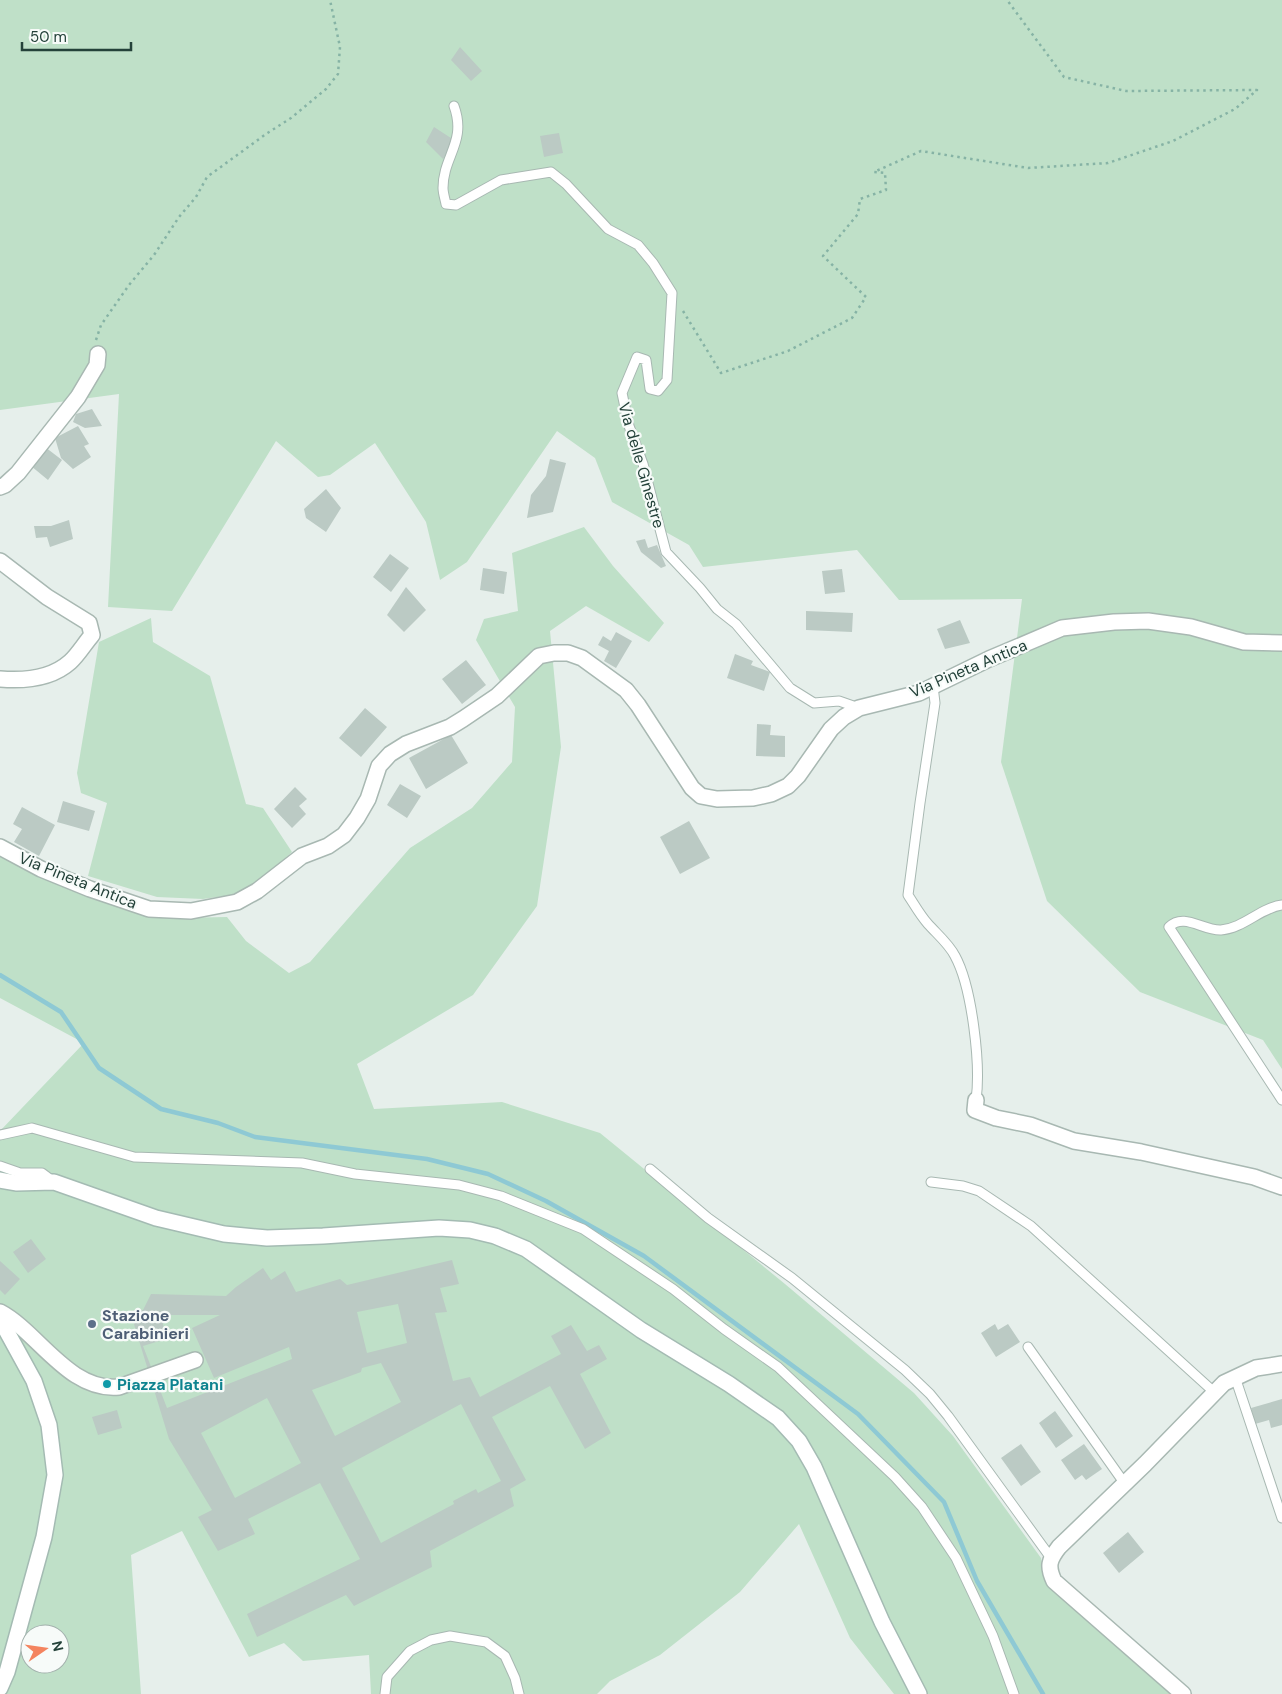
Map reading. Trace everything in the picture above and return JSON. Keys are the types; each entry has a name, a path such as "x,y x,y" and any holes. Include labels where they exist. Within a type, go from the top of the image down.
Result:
{"street":[{"path":"0,487 6,485 18,473 78,396 97,365 98,354"},
{"path":"0,561 47,597 89,623 92,635 70,662 44,676 17,681 0,679"},
{"name":"Via Pineta Antica","path":"0,847 58,876 149,909 191,911 237,902 257,891 302,856 328,846 344,835 368,799 379,766 390,754 406,744 450,728 497,696 539,656 554,653 568,653 582,658 626,690 638,705 692,788 701,796 733,800 771,794 788,786 798,776 831,729 844,717 859,708 919,693 989,659 1062,628 1114,622 1148,621 1191,627 1244,642 1282,643"},
{"path":"976,1100 975,1110 996,1118 1030,1125 1074,1141 1141,1152 1254,1177 1282,1187"},
{"path":"0,1180 16,1183 54,1182 156,1218 224,1234 267,1238 439,1228 470,1230 495,1236 526,1249 641,1330 729,1384 778,1418 799,1441 814,1467 882,1622 919,1694"},
{"path":"0,1312 12,1318 52,1358 87,1381 100,1386 119,1387 195,1360"},
{"path":"0,1318 34,1380 49,1426 55,1475 44,1537 7,1672 0,1688"},
{"path":"1183,1694 1054,1581 1049,1571 1051,1558 1059,1547 1125,1484 1224,1383 1256,1368 1282,1364"}],"lane":[{"path":"454,106 458,117 459,132 443,187 446,204 456,205 500,180 550,172 566,184 608,229 638,245 653,263 672,293"},
{"name":"Via delle Ginestre","path":"672,293 667,380 658,390 650,389 646,360 637,357 622,393 629,426 643,464 666,552 717,609 736,624 790,688 814,703 839,701 859,708"},
{"path":"934,686 936,703 908,895 926,922 955,956 965,982 970,1005 978,1069 976,1100"},
{"path":"1282,905 1268,908 1248,922 1220,930 1185,921 1172,923 1168,927 1282,1100"},
{"path":"0,1135 32,1128 134,1157 302,1163 354,1174 459,1185 502,1196 583,1228 673,1290 778,1367 895,1477 922,1507 956,1558 993,1636 1014,1694"},
{"path":"0,1166 20,1173 42,1173 54,1182"},
{"path":"650,1169 715,1224 779,1268 906,1370 930,1394 948,1416 1051,1558"},
{"path":"931,1182 964,1186 979,1191 1031,1226 1214,1392"},
{"path":"1028,1347 1125,1484"},
{"path":"1235,1377 1282,1518"},
{"path":"385,1694 387,1677 410,1652 431,1640 450,1636 486,1642 505,1656 515,1678 519,1694"}],"path":[{"path":"98,354 96,339 101,325 154,255 179,217 196,196 207,177 291,118 326,89 338,74 340,47 330,0"},
{"path":"672,293 721,373 788,351 852,318 866,297 823,256 858,214 860,199 886,190 885,173 874,172 921,151 1028,168 1108,163 1173,141 1236,108 1257,90 1126,91 1064,77 1007,0"}],"green space":[{"path":"0,0 1282,0 1282,1069 1263,1040 1140,992 1047,901 1001,762 1022,599 899,600 857,550 703,567 689,545 612,502 595,458 557,431 467,562 440,580 426,522 375,443 330,475 318,477 276,441 172,611 108,607 119,394 0,410"},
{"path":"584,527 613,566 664,623 649,642 586,606 550,631 561,747 537,906 473,995 357,1064 374,1109 502,1102 600,1133 785,1284 914,1393 953,1436 1041,1558 1044,1576 1108,1638 1175,1694 894,1694 850,1638 799,1524 740,1592 660,1655 610,1681 597,1694 371,1694 369,1655 303,1661 284,1643 249,1657 182,1531 131,1555 141,1694 0,1694 0,1131 84,1043 0,998 0,853 102,901 172,918 227,917 246,941 289,973 310,962 410,848 472,808 512,762 515,707 476,640 484,619 518,611 512,553"},
{"path":"151,618 153,642 210,676 246,804 263,808 292,852 258,883 231,895 203,899 157,897 88,876 107,803 81,793 77,773 99,642"}],"building":[{"path":"460,47 482,71 471,81 451,60"},
{"path":"434,127 454,140 443,159 426,142"},
{"path":"559,133 563,153 544,157 540,136"},
{"path":"92,409 102,426 85,428 73,422 76,414"},
{"path":"78,426 89,444 84,446 91,457 73,469 61,458 55,438"},
{"path":"45,447 62,460 48,480 31,466"},
{"path":"550,459 566,463 553,512 527,518 531,495 546,476"},
{"path":"326,489 341,508 326,532 306,518 304,509"},
{"path":"69,520 73,539 50,547 47,537 36,538 34,526 51,526"},
{"path":"645,539 648,548 657,545 666,566 661,568 641,552 636,541"},
{"path":"390,554 409,568 391,592 373,577"},
{"path":"483,568 507,572 504,594 480,590"},
{"path":"842,569 845,592 825,594 822,571"},
{"path":"406,587 426,610 404,632 387,615"},
{"path":"806,611 853,613 852,632 806,630"},
{"path":"960,620 970,643 945,649 937,629"},
{"path":"616,632 632,641 616,668 604,661 609,651 598,645 603,636 611,641"},
{"path":"735,654 753,661 751,665 770,672 764,691 727,678"},
{"path":"466,660 486,685 462,704 442,679"},
{"path":"365,708 387,727 361,757 339,738"},
{"path":"757,724 771,725 770,735 785,736 785,757 756,756"},
{"path":"451,735 468,763 426,789 409,758"},
{"path":"400,784 421,796 407,818 387,805"},
{"path":"295,787 307,799 299,806 306,814 292,828 274,809"},
{"path":"63,801 95,811 89,831 57,822"},
{"path":"22,807 55,825 39,856 14,842 22,829 13,824"},
{"path":"689,821 710,858 680,874 660,837"},
{"path":"31,1239 46,1259 28,1273 13,1252"},
{"path":"452,1260 459,1284 440,1288 447,1312 435,1313 453,1381 470,1377 480,1397 561,1354 551,1336 571,1325 587,1351 599,1345 607,1359 580,1374 611,1433 585,1449 550,1386 492,1417 526,1480 510,1489 514,1506 430,1551 432,1567 354,1606 346,1595 257,1637 247,1614 360,1559 320,1483 248,1519 255,1534 218,1551 198,1517 212,1510 169,1439 130,1311 143,1310 151,1294 226,1296 263,1268 271,1280 285,1271 296,1292 340,1279 347,1285","holes":["398,1304 407,1343 367,1353 357,1312","161,1315 220,1315 192,1328 214,1378 289,1347 292,1359 167,1408 143,1346 166,1339","381,1363 401,1402 335,1436 312,1390 361,1372 362,1368","267,1398 301,1463 235,1498 201,1433","461,1404 501,1481 478,1493 476,1489 453,1501 454,1504 381,1543 342,1468"]},
{"path":"0,1261 20,1279 5,1295 0,1290"},
{"path":"995,1324 998,1330 1008,1324 1020,1342 996,1357 981,1333"},
{"path":"1282,1399 1282,1425 1271,1428 1269,1420 1255,1424 1251,1408"},
{"path":"117,1410 122,1428 98,1435 92,1417"},
{"path":"1055,1411 1073,1436 1056,1448 1039,1423"},
{"path":"1021,1444 1041,1472 1021,1486 1001,1458"},
{"path":"1084,1444 1102,1469 1086,1480 1082,1475 1075,1480 1061,1460"},
{"path":"1128,1532 1144,1552 1119,1573 1103,1553"}],"waterway":[{"path":"0,975 61,1012 99,1068 161,1109 218,1123 255,1137 427,1159 488,1174 546,1201 644,1256 858,1414 944,1502 977,1581 1043,1694"}],"place":[{"name":"Stazione Carabinieri","path":"92,1324"},
{"name":"Piazza Platani","path":"107,1384"}]}
